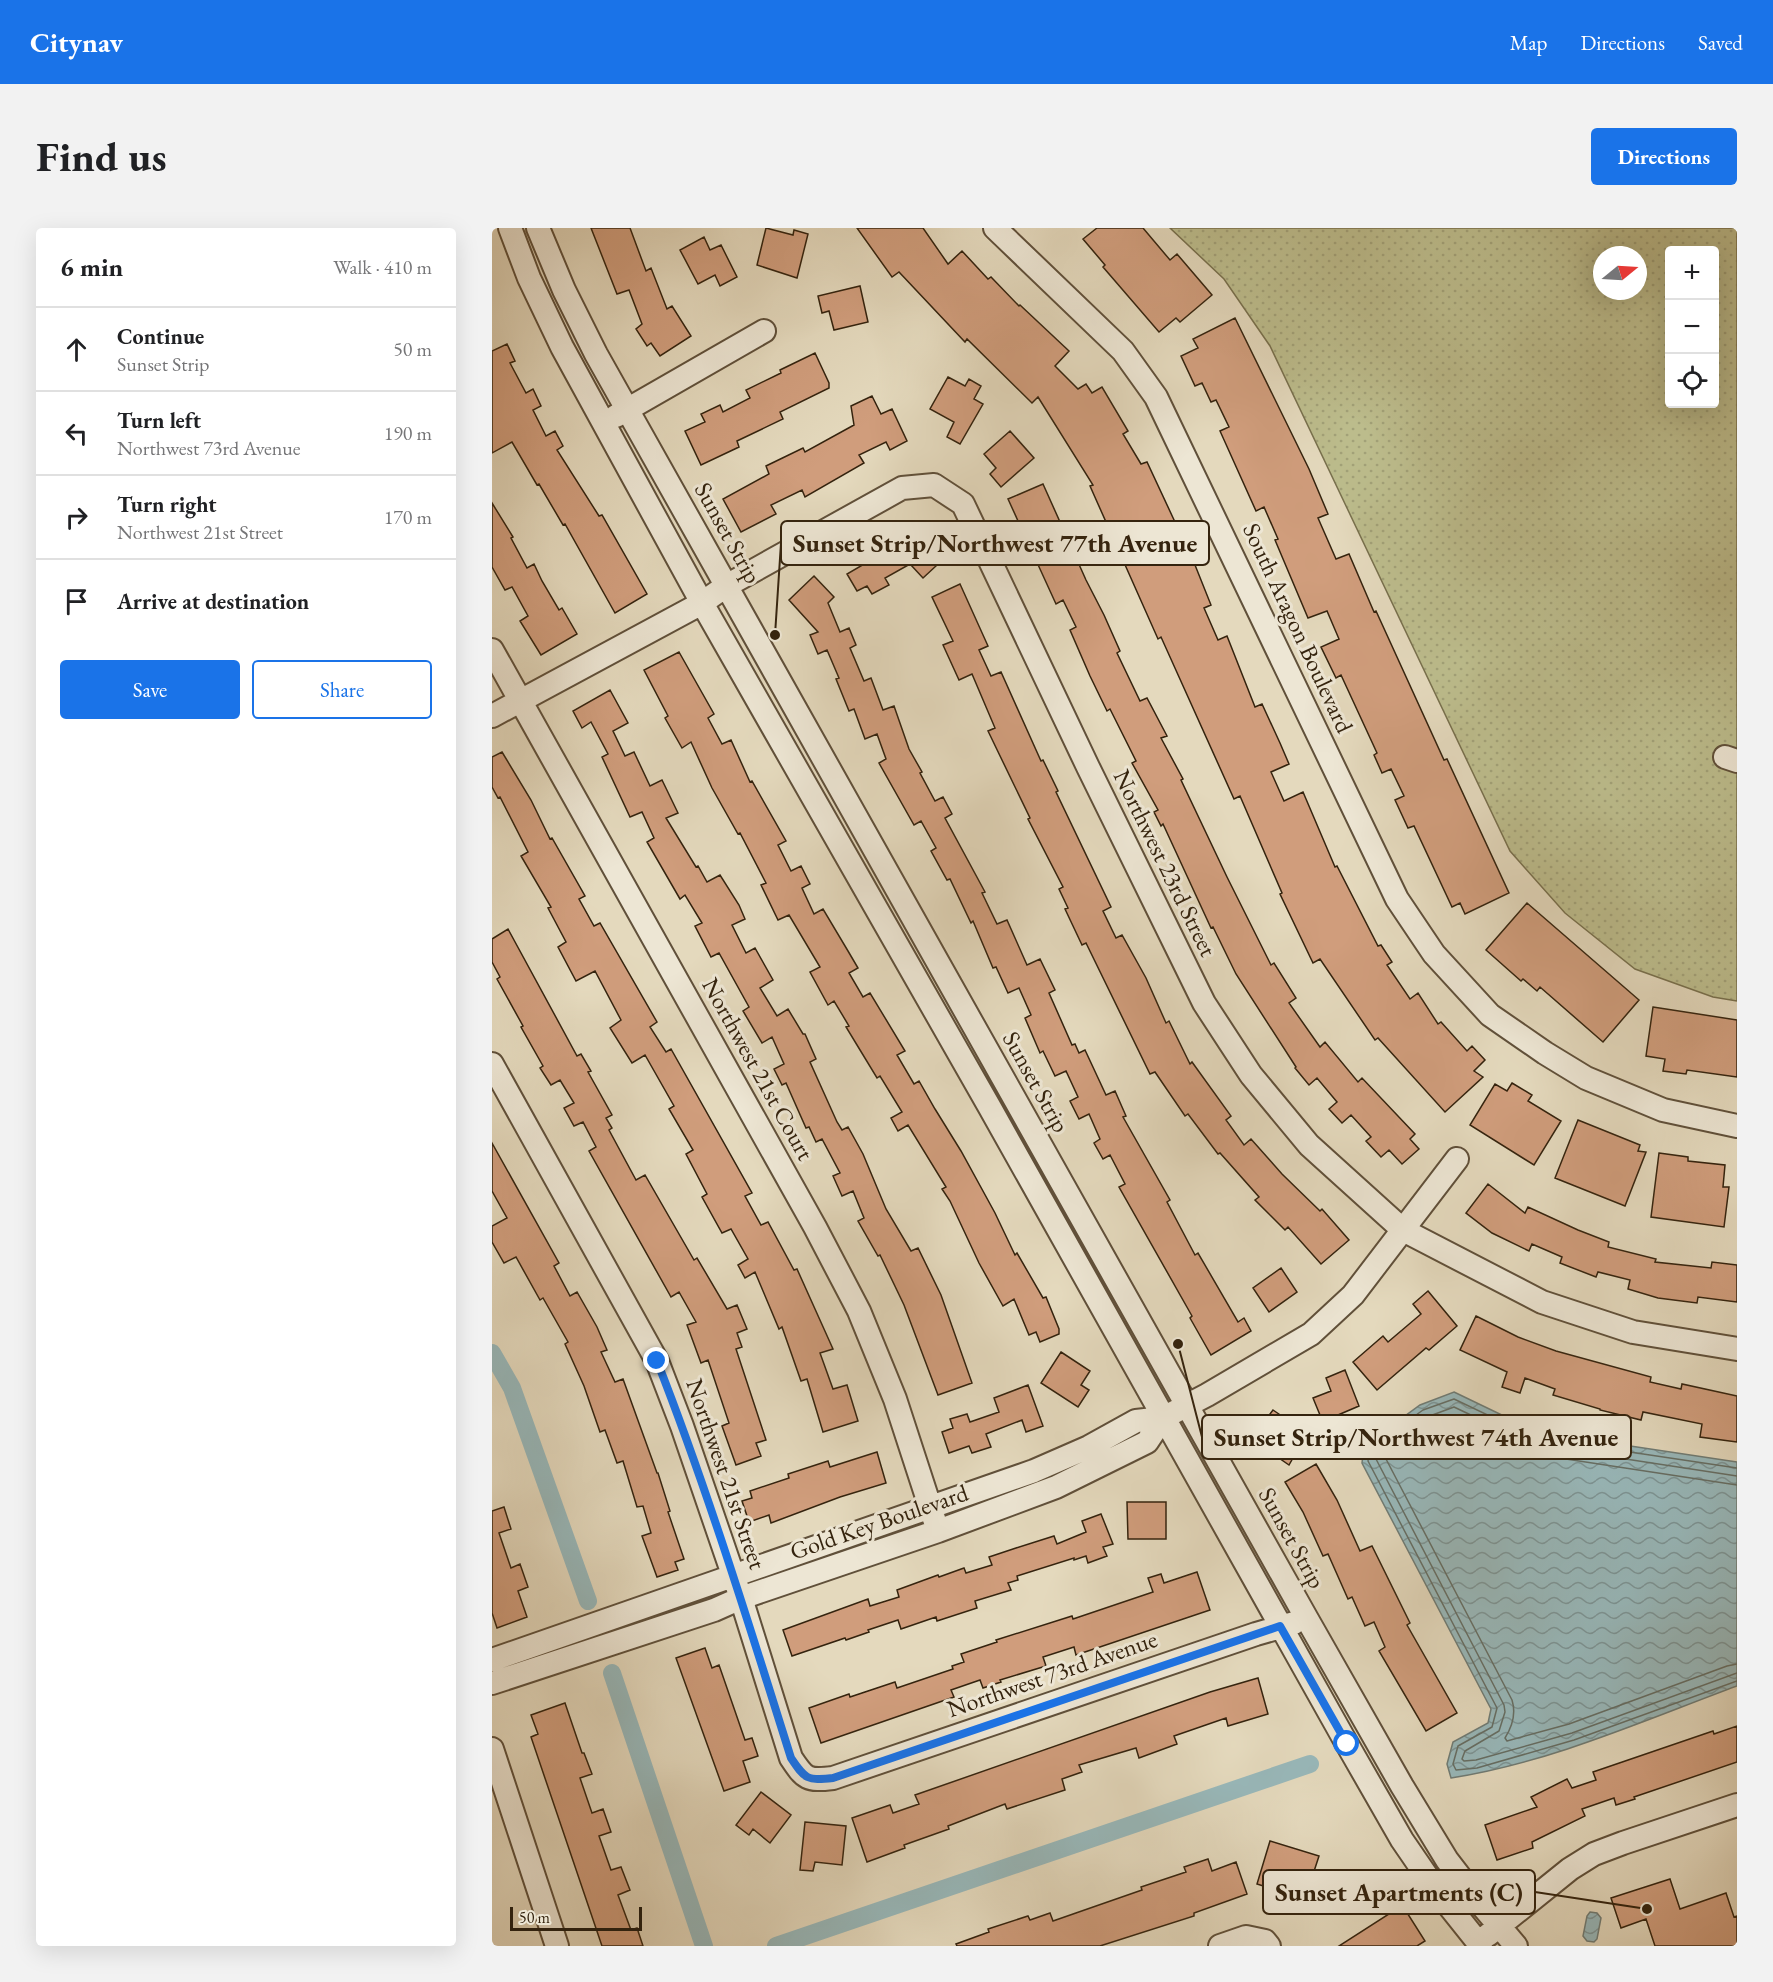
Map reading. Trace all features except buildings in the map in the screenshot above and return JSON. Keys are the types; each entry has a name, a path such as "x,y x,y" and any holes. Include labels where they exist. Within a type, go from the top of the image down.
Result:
{"street":[{"path":"510,228 529,278 544,309 702,603 1402,1840 1478,1945 1570,1869 1594,1854 1737,1805"},
{"name":"Sunset Strip","path":"538,228 577,318 628,410 1402,1786 1463,1882 1516,1946"},
{"name":"South Aragon Boulevard","path":"995,228 1123,351 1156,397 1396,899 1434,954 1490,1015 1545,1053 1586,1077 1664,1110 1737,1126"},
{"path":"605,423 764,332"},
{"name":"Northwest 23rd Street","path":"726,586 902,488 934,485 963,504 1083,757 1204,1003 1251,1075 1309,1145 1403,1230"},
{"path":"492,716 702,603 726,586"},
{"name":"Northwest 21st Court","path":"492,650 809,1217 859,1311 895,1398 938,1532"},
{"name":"Northwest 21st Street","path":"492,1064 657,1361 682,1426 737,1588 791,1758 802,1775 816,1780"},
{"name":"Gold Key Boulevard","path":"492,1683 714,1610 737,1588 930,1509 1034,1471 1089,1447 1136,1421 1163,1418 1187,1405 1311,1334 1353,1296 1457,1159"},
{"path":"1403,1230 1542,1302 1633,1332 1737,1349"},
{"name":"Gold Key Boulevard","path":"492,1660 938,1532 1056,1487 1147,1442 1163,1418"},
{"name":"Northwest 73rd Avenue","path":"816,1780 833,1778 1280,1626 1307,1619"},
{"path":"492,1749 557,1946"},
{"path":"1220,1946 1246,1937 1267,1943"}],"green space":[{"path":"1170,228 1737,228 1737,1001 1713,997 1635,969 1565,913 1510,851 1270,346 1224,279"}],"water":[{"path":"1454,1392 1537,1432 1737,1462 1737,1686 1560,1751 1488,1771 1451,1778 1447,1764 1453,1742 1488,1723 1491,1709 1362,1463 1364,1446 1420,1405"},
{"path":"1590,1912 1597,1913 1601,1918 1597,1939 1594,1942 1587,1941 1583,1936"}],"waterway":[{"path":"492,1353 512,1388 588,1601"},
{"path":"612,1673 704,1946"},
{"path":"776,1946 1310,1764"}],"place":[{"name":"Sunset Strip/Northwest 77th Avenue","path":"775,635"},
{"name":"Sunset Strip/Northwest 74th Avenue","path":"1178,1344"},
{"name":"Sunset Apartments (C)","path":"1647,1909"}],"route":[{"path":"657,1361 682,1426 741,1598 791,1758 802,1775 816,1780 833,1778 1280,1626 1347,1744"}]}
